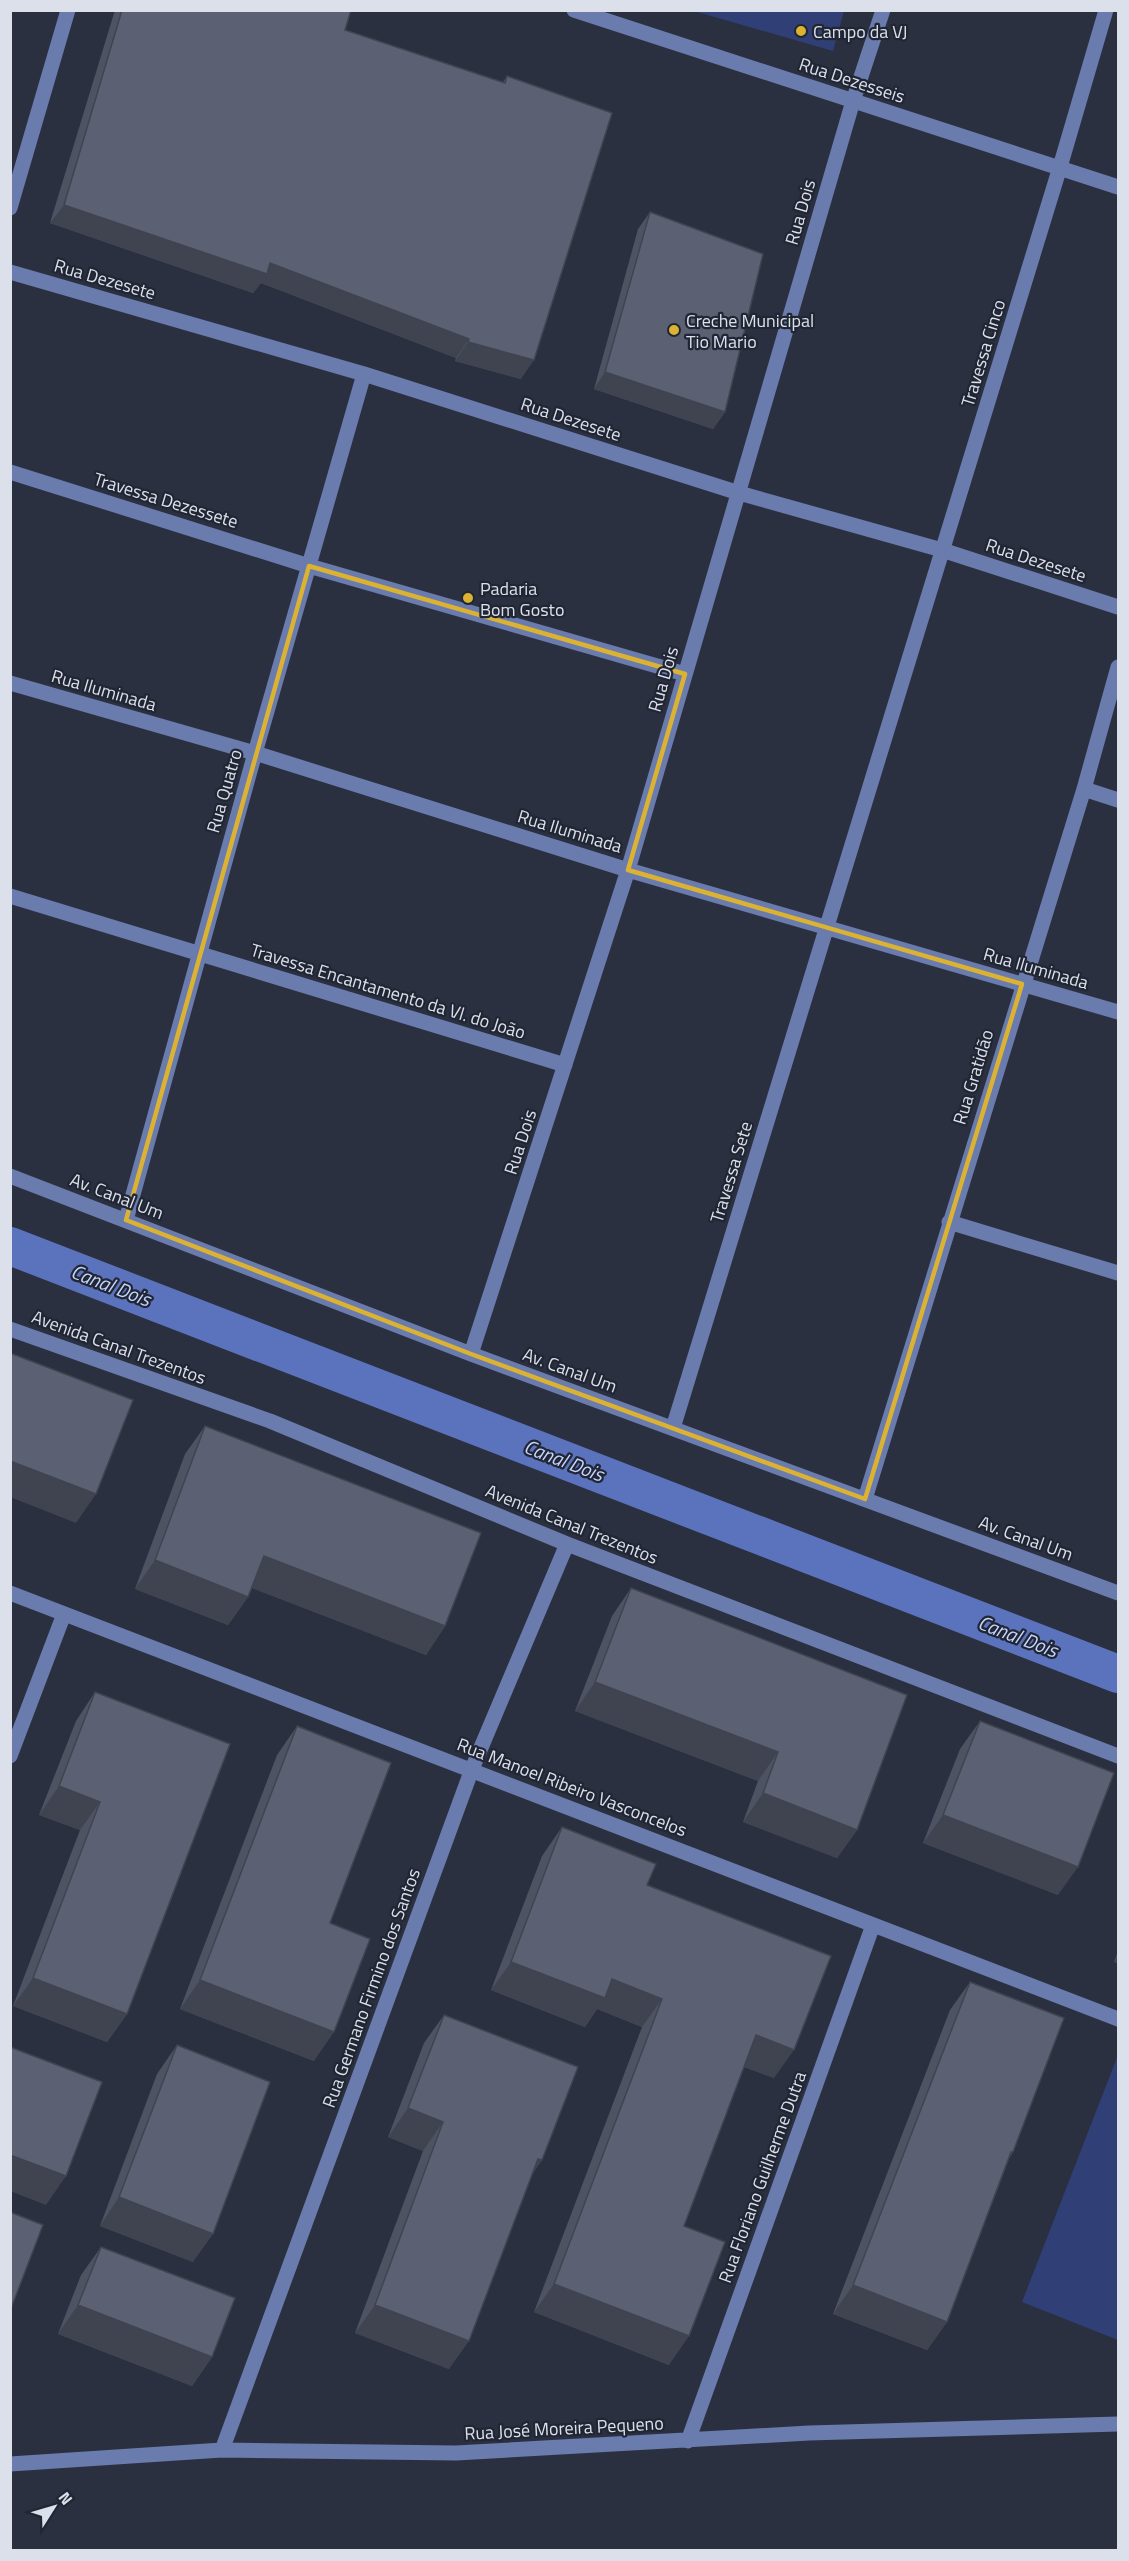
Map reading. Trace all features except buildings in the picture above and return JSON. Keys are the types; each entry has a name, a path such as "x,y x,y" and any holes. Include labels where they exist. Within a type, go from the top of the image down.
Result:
{"street":[{"path":"10,208 68,10"},
{"name":"Rua Dezesseis","path":"574,10 1119,187"},
{"name":"Rua Dois","path":"471,1354 628,870 853,101 883,10"},
{"name":"Travessa Cinco","path":"825,927 1060,167 1106,10"},
{"name":"Rua Dezesete","path":"10,272 364,374 739,493 942,550 1119,607"},
{"name":"Rua Quatro","path":"126,1220 255,753 364,374"},
{"name":"Travessa Dezessete","path":"10,472 309,566 685,674"},
{"name":"Rua Gratidão","path":"865,1498 1084,789 1119,667"},
{"name":"Rua Iluminada","path":"10,683 255,753 628,870 1119,1012"},
{"path":"1084,789 1119,800"},
{"name":"Travessa Encantamento da Vl. do João","path":"10,896 565,1065"},
{"name":"Travessa Sete","path":"673,1428 825,927"},
{"name":"Av. Canal Um","path":"10,1176 471,1354 1119,1593"},
{"path":"950,1222 1119,1273"},
{"name":"Avenida Canal Trezentos","path":"10,1329 270,1421 567,1544 1119,1756"},
{"name":"Rua Germano Firmino dos Santos","path":"222,2450 472,1769 567,1544"},
{"name":"Rua Manoel Ribeiro Vasconcelos","path":"10,1593 1119,2019"},
{"path":"10,1756 64,1614"},
{"name":"Rua Floriano Guilherme Dutra","path":"688,2441 873,1925"},
{"name":"Rua José Moreira Pequeno","path":"10,2464 222,2450 456,2453 809,2433 1119,2424"}],"highlighted area":[{"path":"309,566 685,674 628,870 1022,984 865,1499 471,1354 126,1220"}],"shaded area":[{"name":"Campo da VJ","path":"844,10 833,51 694,11"},
{"path":"1118,2055 1118,2340 1022,2302"}],"waterway":[{"name":"Canal Dois","path":"10,1246 1118,1674"}],"place":[{"name":"Campo da VJ","path":"801,31"},
{"name":"Creche Municipal Tio Mario","path":"674,330"},
{"name":"Padaria Bom Gosto","path":"468,598"}]}
